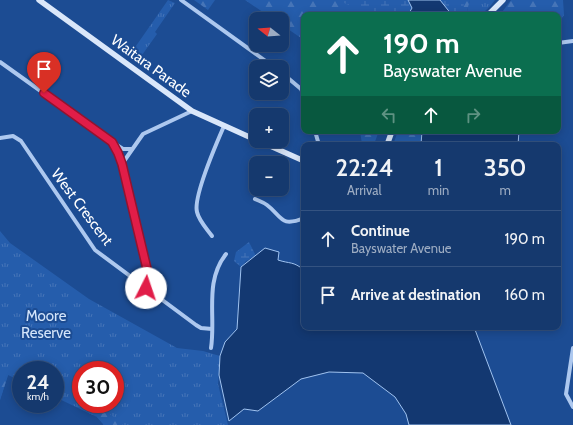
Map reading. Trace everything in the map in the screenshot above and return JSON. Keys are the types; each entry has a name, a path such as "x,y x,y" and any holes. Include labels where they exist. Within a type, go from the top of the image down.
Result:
{"street":[{"name":"Waitara Parade","path":"39,0 192,111 249,137"},
{"path":"181,0 264,60"},
{"path":"491,12 503,0"},
{"path":"561,43 573,41"},
{"path":"0,62 112,142 123,149 132,149"},
{"path":"289,79 301,89"},
{"path":"122,164 146,132 192,111"},
{"path":"212,236 200,220 196,204 211,158 224,126"},
{"name":"West Crescent","path":"0,138 13,136 20,139 95,250 196,325 201,328 212,329"},
{"path":"112,142 122,164 148,273 146,288"},
{"path":"275,148 301,160"},
{"path":"255,198 267,205 276,216 284,220 294,222 301,219"},
{"path":"211,348 212,292 214,278 218,263 226,254"},
{"path":"573,348 566,394 573,407"}],"green space":[{"path":"168,0 175,3 155,32 157,34 137,62 129,56"},
{"path":"194,0 215,0 208,10"},
{"path":"245,0 470,0 467,12 301,12 301,38 289,30 289,12 263,12"},
{"path":"337,0 408,0 412,8 410,12 365,12"},
{"path":"440,0 461,0 464,3 462,12 450,12"},
{"path":"470,0 495,0 483,12 467,12"},
{"path":"511,0 563,0 564,15 561,20 561,12 502,12"},
{"path":"360,134 378,134 375,142 362,142"},
{"path":"397,134 422,134 422,142 394,142"},
{"name":"Moore Reserve","path":"0,231 10,243 89,299 177,348 203,351 220,356 218,384 228,425 104,425 97,417 89,413 124,413 124,361 72,361 72,405 64,401 64,361 12,361 12,377 8,375 0,400"},
{"path":"249,242 256,256 246,261 241,267 234,261 236,252"},
{"path":"0,368 8,375 0,400"},
{"path":"97,413 108,413 123,425 104,425 97,417"}],"shaded area":[{"path":"408,0 440,0 450,12 410,12 412,8"},
{"path":"422,134 519,134 518,142 421,142"},
{"path":"265,248 279,252 278,260 294,264 301,268 301,330 475,330 511,425 409,425 406,414 395,397 363,373 329,372 301,379 258,411 244,409 229,421 219,375 220,356 225,342 237,329 241,267"}],"route":[{"path":"44,93 112,142 116,147 122,164 148,273 146,288"}]}
